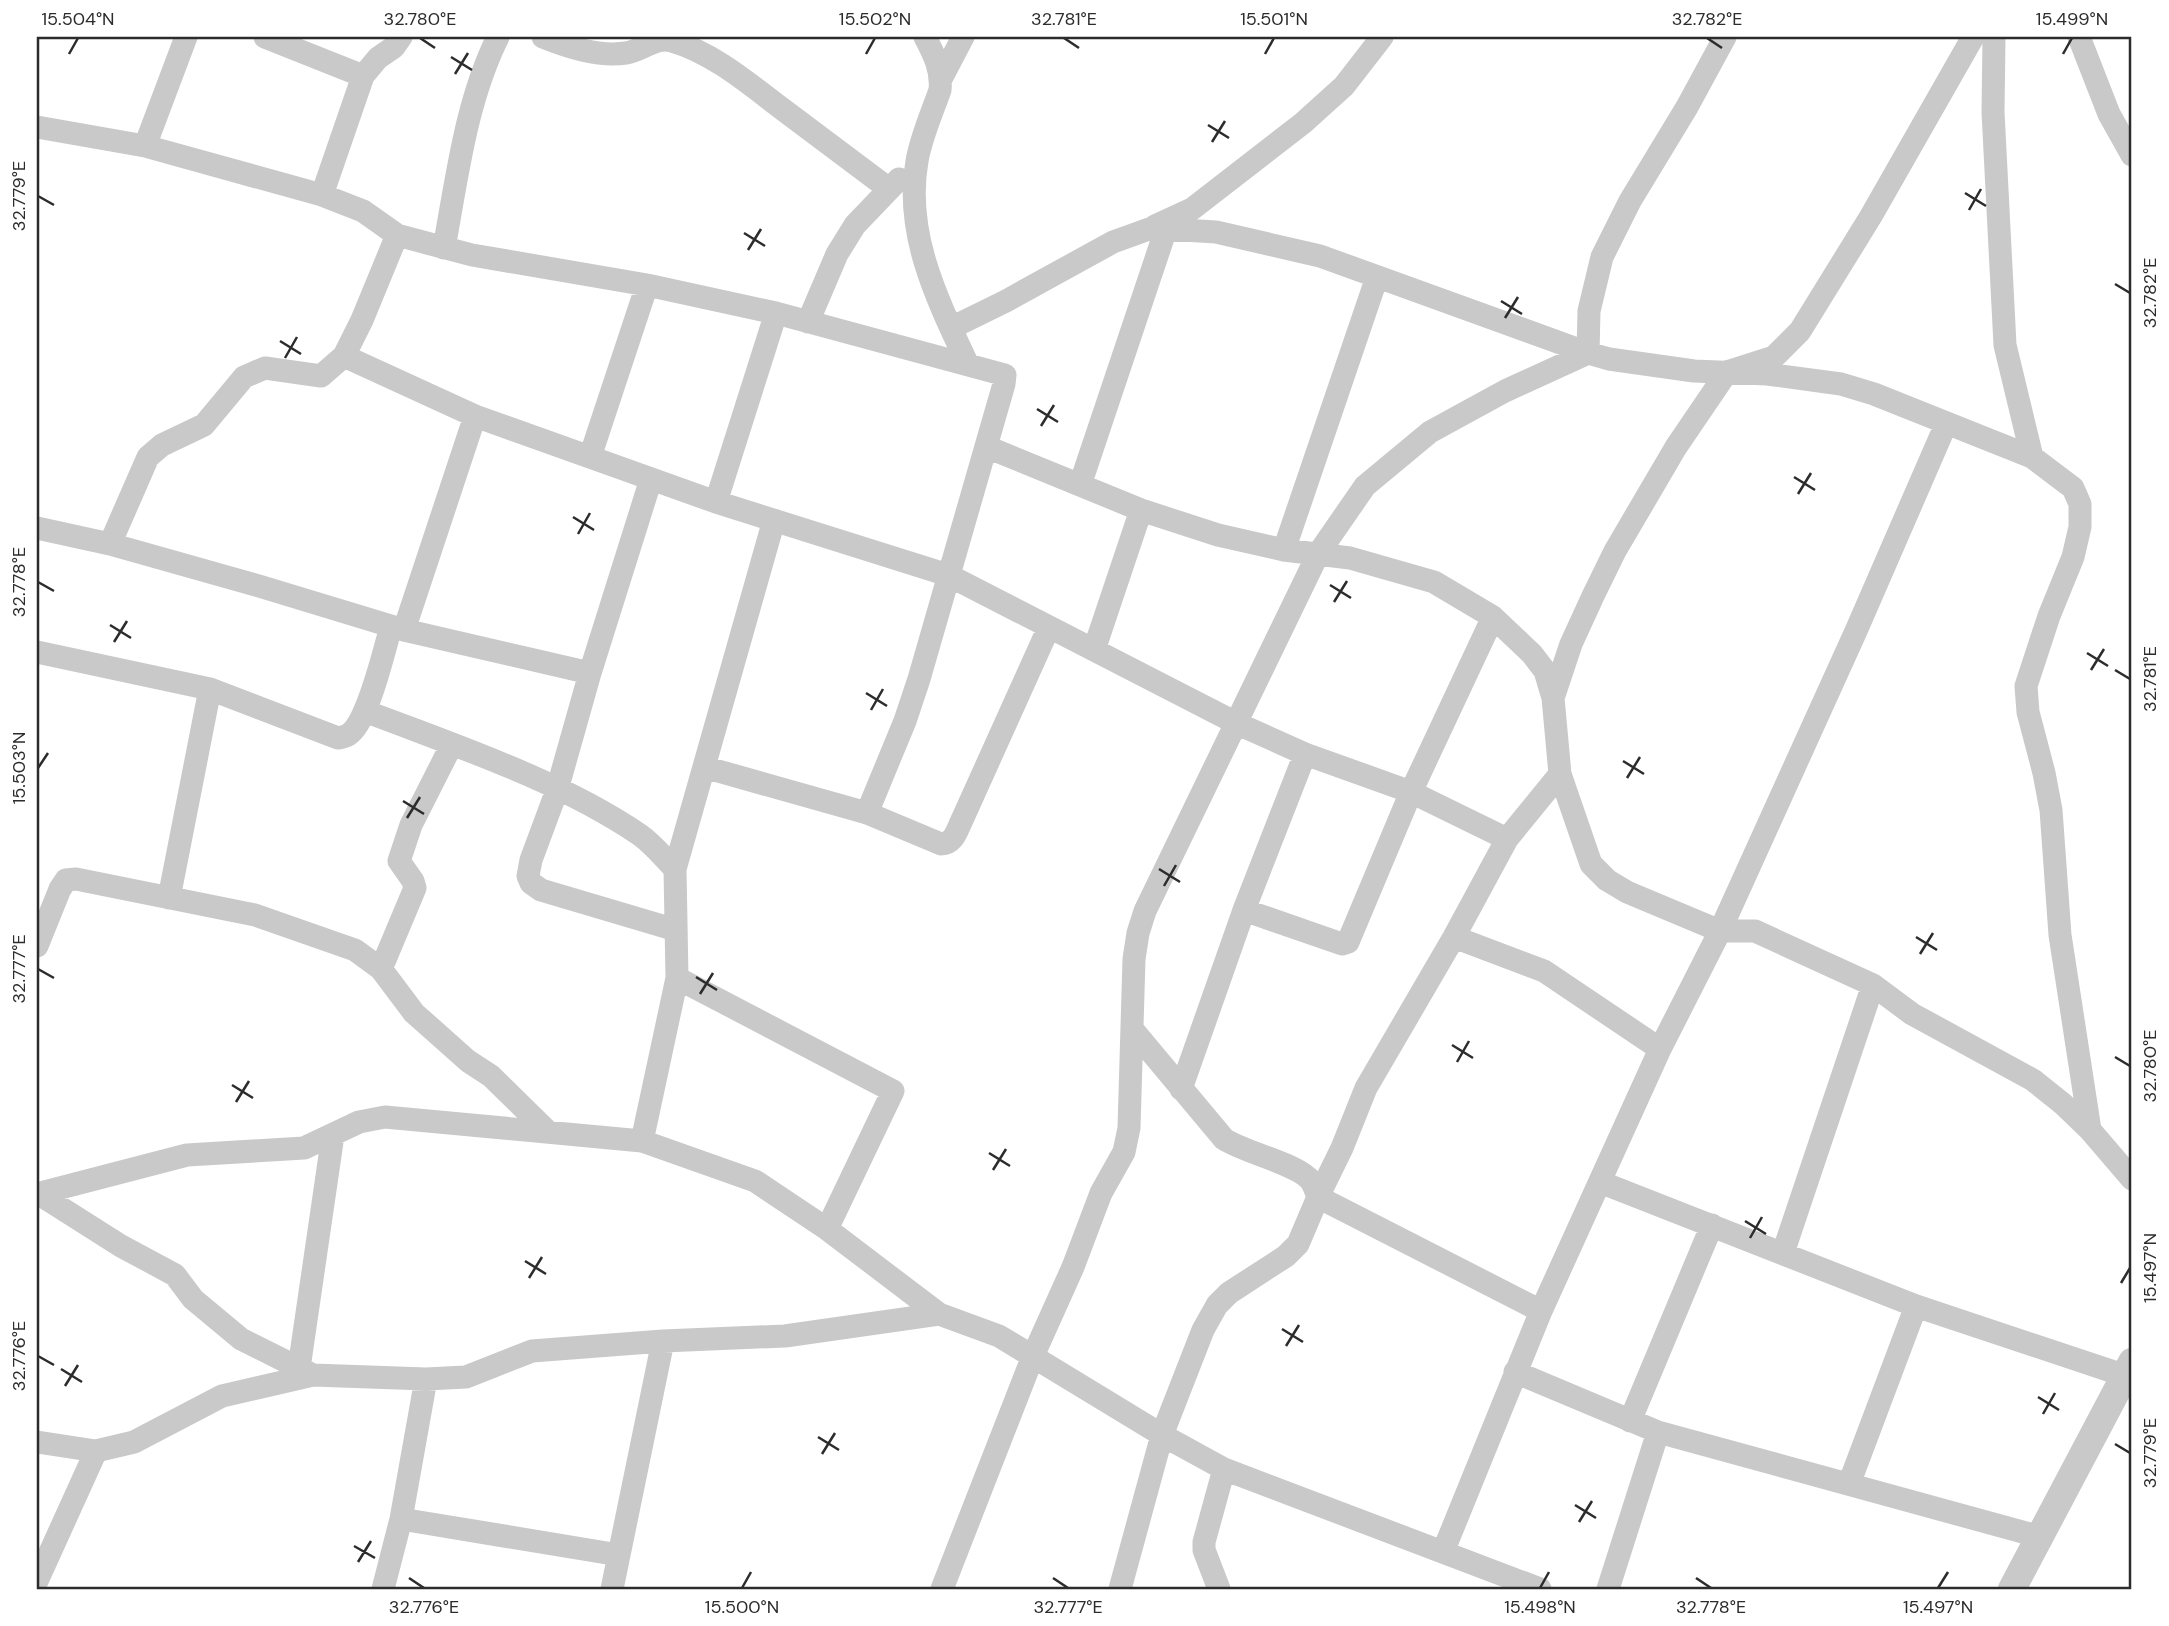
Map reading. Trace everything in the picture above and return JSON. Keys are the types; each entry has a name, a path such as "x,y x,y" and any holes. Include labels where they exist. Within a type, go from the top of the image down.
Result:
{"street":[{"path":"145,146 186,37"},
{"path":"265,37 363,76"},
{"path":"322,195 363,76 401,37"},
{"path":"444,248 473,109 489,54 498,37"},
{"path":"543,37 573,48 606,54 639,51 655,42 668,40 680,44 732,71 889,189"},
{"path":"925,37 941,79 940,90 916,161 914,194 920,248 930,282 968,365"},
{"path":"941,79 962,37"},
{"path":"951,328 1006,302 1113,242 1158,229 1192,209 1303,123 1344,86 1382,37"},
{"path":"1588,353 1589,311 1602,257 1630,201 1687,107 1725,37"},
{"path":"1553,698 1571,644 1615,551 1676,447 1727,372 1774,357 1800,331 1871,216 1973,37"},
{"path":"1994,37 1993,112 2005,345 2032,457"},
{"path":"2079,37 2109,114 2132,155"},
{"path":"37,127 145,146 322,195 363,211 397,235 472,256 647,285 776,313 1005,375 905,721 867,813"},
{"path":"808,322 837,254 855,226 916,161"},
{"path":"1158,229 1216,232 1320,256 1609,359 1670,368 1779,375 1841,384 1874,394 2032,457 2073,488 2080,504 2080,527 2073,557 2049,616 2026,686 2028,712 2051,810 2060,935 2090,1130"},
{"path":"1080,485 1158,229"},
{"path":"110,544 148,457 163,445 204,425 244,377 265,368 321,376 344,356 397,235"},
{"path":"1284,550 1377,277"},
{"path":"590,457 647,285"},
{"path":"716,502 776,313"},
{"path":"942,1589 1032,1356 1073,1267 1101,1193 1124,1152 1129,1128 1134,959 1145,911 1238,724 1318,554 1365,486 1430,432 1505,391 1588,353"},
{"path":"344,356 475,416 716,502 948,575 1238,724 1305,754 1411,792 1507,839"},
{"path":"37,652 210,689 338,738 348,736 365,711 398,629 475,416"},
{"path":"1443,1552 1541,1311 1660,1049 1720,931 1946,424"},
{"path":"986,447 1141,510 1237,540 1284,550 1350,558 1434,582 1493,617 1532,654 1545,671 1553,698 1560,774 1591,864 1607,880 1627,892 1720,931 1755,931 1873,985 1912,1014 2033,1080 2090,1130 2132,1179"},
{"path":"651,479 590,673 557,790 531,860 528,876 531,883 541,890 676,930"},
{"path":"1094,650 1141,510"},
{"path":"642,1141 677,978 675,869 774,520"},
{"path":"37,528 110,544 398,629 590,673"},
{"path":"1244,909 1342,944 1348,942 1411,792 1493,617"},
{"path":"704,767 867,813 941,844 951,842 1049,627"},
{"path":"169,898 210,689"},
{"path":"365,711 452,744 557,790 642,836 675,869"},
{"path":"381,969 415,888 399,861 402,847 452,744"},
{"path":"1181,1090 1244,909 1305,754"},
{"path":"1119,1589 1162,1434 1203,1330 1217,1306 1229,1293 1286,1256 1298,1244 1366,1088 1454,937 1507,839 1560,774"},
{"path":"37,946 60,888 66,880 76,879 255,915 330,940 355,950 381,969 414,1013 468,1062 491,1076 548,1132"},
{"path":"1454,937 1544,971 1660,1049"},
{"path":"677,978 893,1091 827,1229"},
{"path":"1783,1253 1873,985"},
{"path":"1132,1029 1224,1139 1237,1148 1303,1173 1312,1181 1318,1197 1541,1311"},
{"path":"38,1194 187,1155 304,1148 359,1122 385,1117 642,1141 755,1181 827,1229 939,1314 999,1336 1224,1469 1443,1552 1527,1587"},
{"path":"306,1371 333,1135"},
{"path":"1600,1182 1916,1306 2130,1372 2012,1589"},
{"path":"38,1194 121,1246 176,1275 193,1299 241,1339 306,1371"},
{"path":"1630,1421 1712,1225"},
{"path":"1849,1484 1916,1306"},
{"path":"37,1442 96,1451 134,1441 222,1396 306,1371 426,1379 466,1377 532,1351 663,1341 785,1336 939,1314"},
{"path":"612,1589 663,1341"},
{"path":"1516,1372 1658,1432 2041,1537"},
{"path":"383,1589 401,1519 426,1379"},
{"path":"1608,1589 1658,1432"},
{"path":"37,1581 96,1451"},
{"path":"1219,1589 1204,1550 1204,1542 1224,1469"},
{"path":"401,1519 619,1556"}]}
